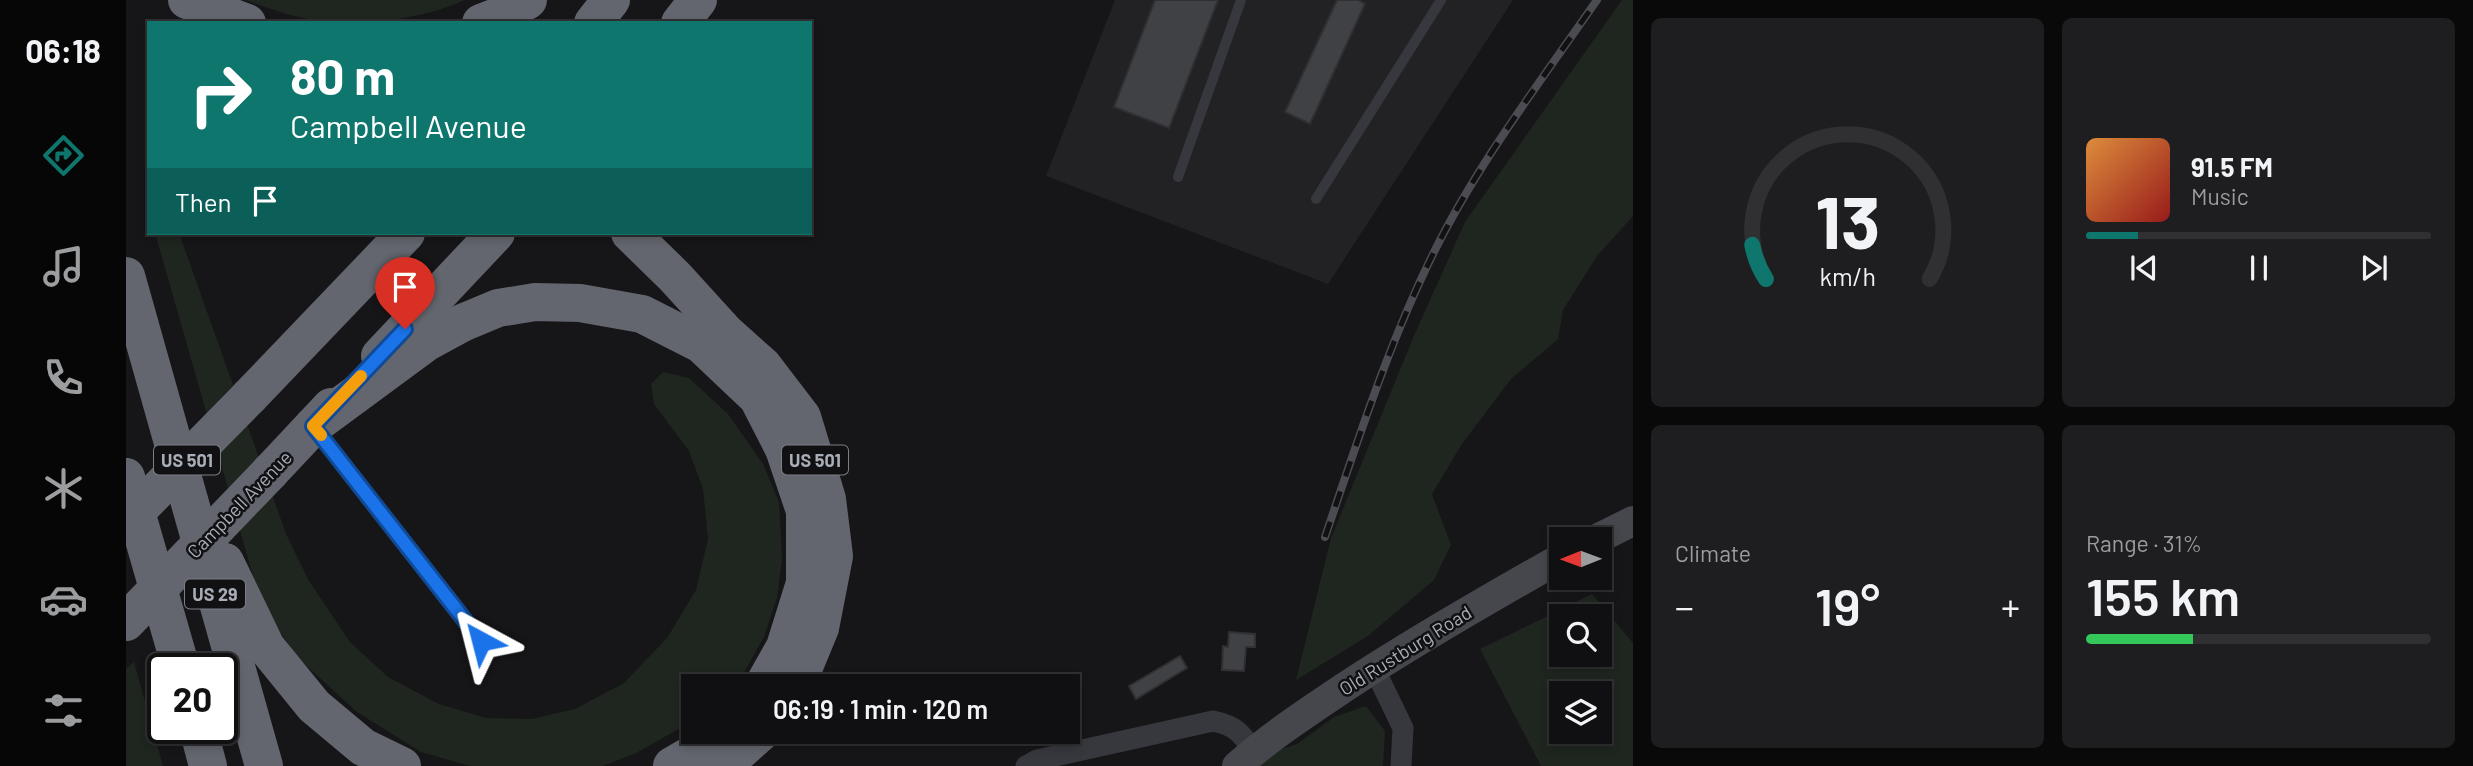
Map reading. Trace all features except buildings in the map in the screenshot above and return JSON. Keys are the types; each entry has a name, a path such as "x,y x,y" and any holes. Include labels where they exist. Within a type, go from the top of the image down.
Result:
{"highway":[{"path":"187,0 242,21"},
{"path":"486,21 528,0"},
{"path":"595,21 611,0"},
{"path":"682,21 698,0"},
{"path":"701,21 713,0"},
{"name":"US 501","path":"126,522 404,235"},
{"name":"Campbell Avenue","path":"126,622 494,235"},
{"path":"632,235 675,277"},
{"name":"US 501","path":"646,235 675,277 726,333 763,366 802,417 827,499 834,556 820,628 801,674"},
{"name":"US 29","path":"126,276 264,766"},
{"path":"313,426 427,342 498,308 535,302 580,303 642,314 701,344 758,398 784,449 805,512 805,583 785,647 770,674"},
{"path":"167,421 231,576 266,648 314,706 363,747 402,766"},
{"name":"US 29","path":"126,477 177,653"},
{"path":"202,744 208,766"},
{"path":"672,766 710,744"},
{"path":"723,766 748,744"}],"street":[{"path":"1612,532 1633,521"},
{"name":"Old Rustburg Road","path":"1246,758 1274,734 1374,668 1549,565"},
{"path":"1374,668 1403,728 1401,766"},
{"path":"1026,766 1037,761 1213,721 1231,725 1241,734 1246,758"}],"lane":[{"path":"1178,177 1241,0"},
{"path":"1316,199 1441,0"},
{"path":"313,426 481,641"}],"shaded area":[{"path":"245,0 464,0 427,13 385,21 322,21"},
{"path":"1115,0 1513,0 1328,284 1046,176"},
{"path":"1622,0 1633,0 1633,216 1597,256 1563,310 1558,339 1511,379 1462,444 1432,494 1451,545 1434,580 1368,636 1296,680 1331,538 1413,338 1465,222"},
{"path":"156,235 180,235 286,534 309,581 350,642 388,677 439,704 486,718 532,719 575,709 624,683 667,638 696,590 708,539 703,489 689,451 654,404 651,384 663,372 689,378 728,414 763,464 779,502 782,559 777,598 764,637 743,674 681,674 681,728 636,753 603,766 470,766 421,752 357,712 298,658 266,612 253,576"},
{"path":"1592,594 1600,604 1572,604"},
{"path":"1549,615 1549,667 1612,667 1612,618 1633,643 1633,766 1541,766 1480,649"},
{"path":"134,662 147,709 147,744 157,744 163,766 126,766 126,669"},
{"path":"1366,706 1385,731 1383,766 1257,766 1272,752 1297,744 1334,717"}],"railway":[{"path":"1325,537 1389,356 1435,250 1491,153 1597,0"}],"slow traffic":[{"path":"321,435 313,426 361,376"}],"route":[{"path":"405,329 313,426 481,641"}]}
